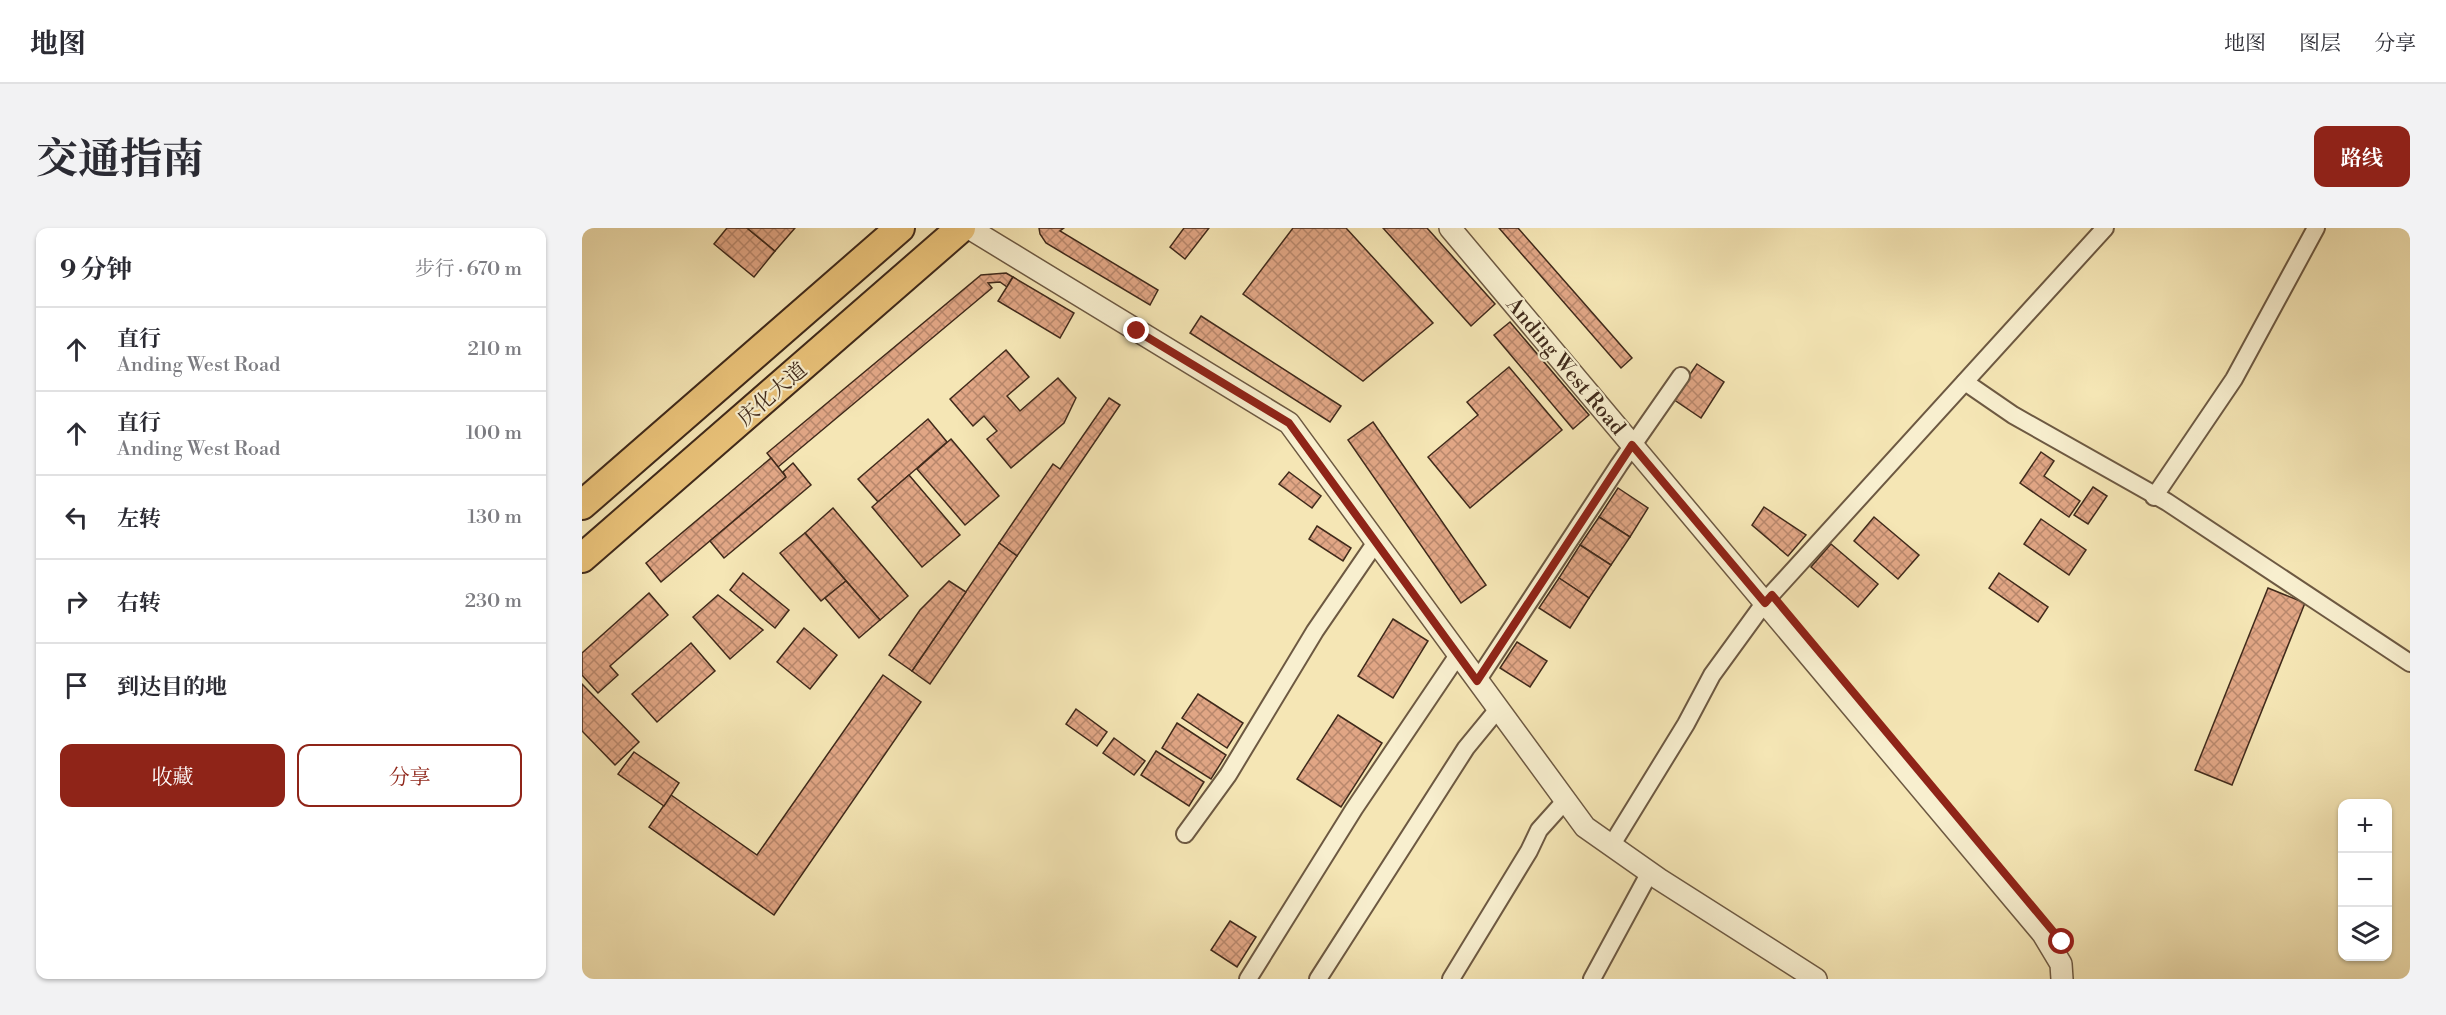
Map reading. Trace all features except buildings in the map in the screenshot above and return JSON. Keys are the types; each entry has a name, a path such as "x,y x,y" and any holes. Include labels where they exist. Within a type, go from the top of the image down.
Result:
{"highway":[{"name":"庆化大道","path":"582,505 900,228"},
{"name":"庆化大道","path":"582,558 961,228"}],"street":[{"path":"969,228 1289,423 1585,827 1650,872 1816,979"},
{"name":"Anding West Road","path":"1450,228 2051,927 2070,957 2072,979"},
{"name":"Anding West Road","path":"1465,228 1635,441"},
{"path":"1611,846 1686,724 1712,675 1768,599 2105,228"},
{"path":"2154,497 2234,379 2316,228"},
{"path":"1477,681 1635,441 1681,376"},
{"path":"1965,382 2013,415 2154,497 2167,502 2410,663"},
{"path":"1185,834 1228,775 1315,631 1376,542"},
{"name":"Anding West Road","path":"1768,599 2043,934 2061,964 2062,979"},
{"path":"1248,979 1354,809 1458,655"},
{"path":"1318,979 1466,748 1498,709"},
{"path":"1451,979 1529,851 1539,830 1565,801"},
{"path":"1592,979 1650,872"}],"route":[{"path":"1137,331 1289,423 1477,681 1632,445 1765,603 1772,595 1863,701 2062,942"}]}
